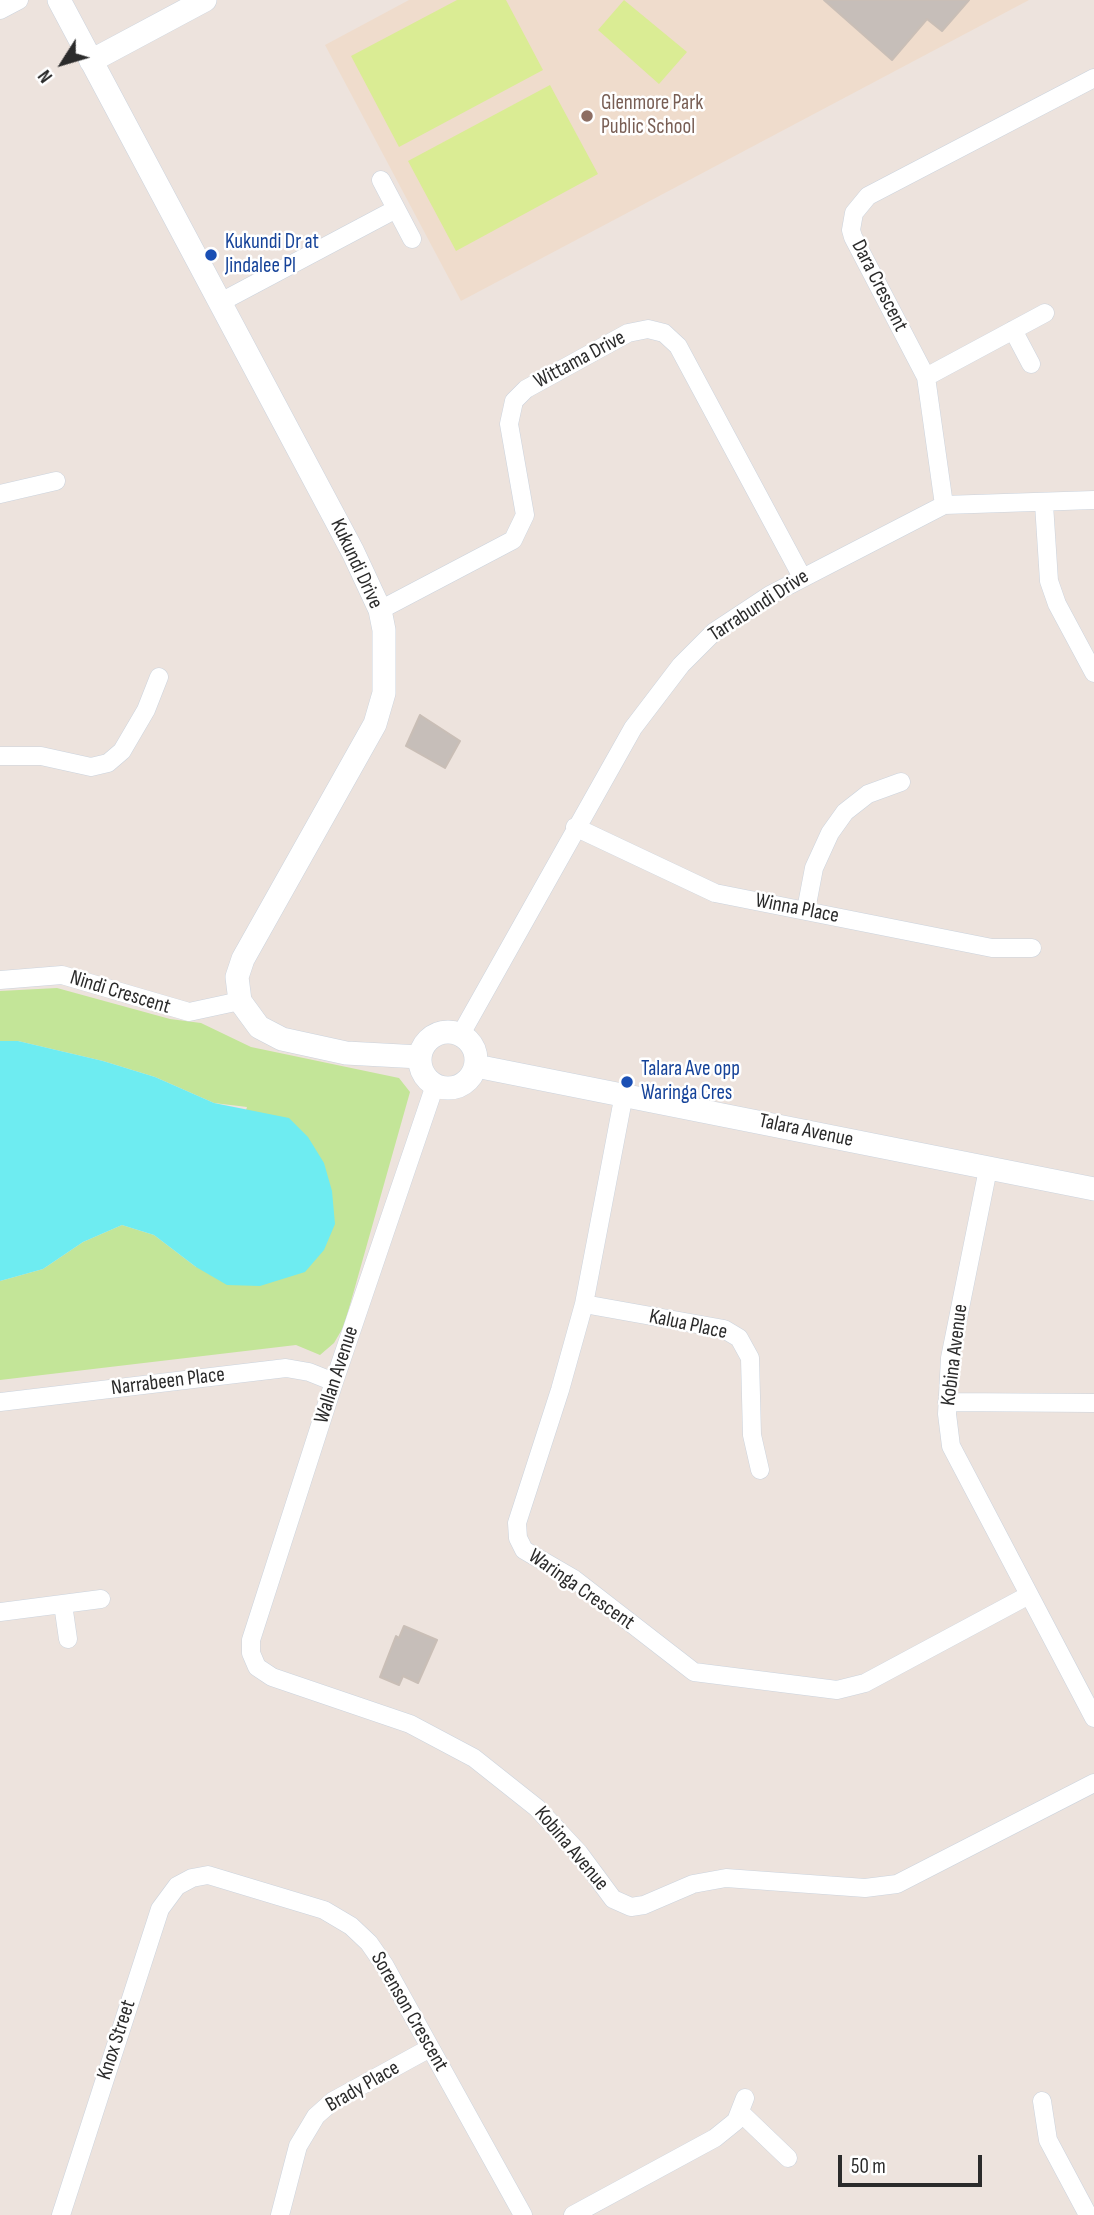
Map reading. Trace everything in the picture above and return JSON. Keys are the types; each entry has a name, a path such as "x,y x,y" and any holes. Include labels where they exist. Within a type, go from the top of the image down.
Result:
{"street":[{"path":"0,10 19,0"},
{"name":"Kukundi Drive","path":"59,0 353,552 380,610 386,661 384,693 375,724 243,959 237,976 240,1002"},
{"path":"91,61 205,0"},
{"name":"Dara Crescent","path":"944,505 926,377 853,237 851,230 854,213 868,196 1094,78"},
{"path":"381,180 412,239"},
{"path":"219,303 396,209"},
{"path":"926,377 1045,313"},
{"name":"Wittama Drive","path":"380,610 513,540 525,514 509,425 514,401 526,389 633,331 648,329 664,333 678,346 802,577"},
{"path":"1013,330 1031,364"},
{"path":"0,494 56,481"},
{"name":"Tarrabundi Drive","path":"461,1034 633,728 681,665 727,622 802,577 944,505 1044,504 1094,500"},
{"path":"1044,504 1047,568 1053,594 1094,673"},
{"path":"0,756 41,756 91,767 108,763 122,751 146,710 159,677"},
{"path":"806,910 814,868 830,833 845,812 868,794 901,782"},
{"name":"Winna Place","path":"575,827 715,893 992,948 1031,948"},
{"name":"Nindi Crescent","path":"0,979 62,975 189,1012 240,1002"},
{"path":"240,1002 259,1027 282,1039 346,1054 420,1057"},
{"path":"443,1032 461,1034 474,1048 476,1066 473,1074 461,1086 452,1088 435,1085 423,1073 420,1057 422,1048 435,1035 443,1032"},
{"name":"Talara Avenue","path":"476,1066 1094,1189"},
{"name":"Wallan Avenue","path":"257,1667 251,1653 251,1640 334,1382 435,1085"},
{"name":"Waringa Crescent","path":"624,1094 584,1304 560,1390 517,1523 517,1538 530,1557 574,1579 688,1669 706,1676 849,1689 1029,1595"},
{"name":"Kobina Avenue","path":"988,1169 950,1358 948,1428 957,1462 1094,1718"},
{"name":"Kalua Place","path":"584,1304 724,1329 739,1338 750,1358 752,1435 760,1470"},
{"name":"Narrabeen Place","path":"0,1402 286,1368 309,1372 334,1382"},
{"path":"947,1402 1094,1403"},
{"path":"0,1612 101,1599"},
{"path":"63,1604 68,1639"},
{"name":"Kobina Avenue","path":"257,1667 272,1677 410,1724 474,1758 537,1808 579,1853 613,1899 631,1908 693,1884 726,1878 886,1887 918,1877 1094,1783"},
{"name":"Sorenson Crescent","path":"191,1878 218,1876 324,1910 351,1926 369,1943 385,1966 523,2215"},
{"name":"Knox Street","path":"61,2215 160,1909 170,1891 191,1878"},
{"name":"Brady Place","path":"281,2215 298,2146 316,2116 333,2102 430,2049"},
{"path":"1042,2101 1048,2140 1088,2215"},
{"path":"573,2215 715,2138 729,2129 743,2106 788,2158"}],"shaded area":[{"name":"Glenmore Park Public School","path":"409,0 1029,0 461,301 325,45"}],"green space":[{"path":"457,0 506,0 543,70 399,147 351,56"},
{"path":"624,0 687,52 659,84 598,30"},
{"path":"550,85 598,174 456,251 408,161"},
{"path":"57,988 170,1019 201,1023 251,1047 399,1078 410,1092 344,1326 334,1343 320,1355 296,1345 0,1380 0,1281 43,1269 83,1242 122,1225 154,1235 196,1267 247,1107 214,1103 155,1077 103,1061 18,1041 0,1041 0,991"}],"water":[{"path":"0,1041 18,1041 103,1061 155,1077 214,1103 289,1118 308,1137 324,1163 332,1191 335,1224 324,1250 305,1272 260,1286 227,1285 196,1267 154,1235 122,1225 83,1242 43,1269 0,1281"}],"building":[{"path":"824,0 969,0 942,31 927,19 892,60"},
{"path":"420,715 460,741 445,768 406,746"},
{"path":"404,1626 437,1640 418,1683 403,1676 399,1685 380,1677 396,1636 399,1638"}],"place":[{"name":"Glenmore Park Public School","path":"587,116"},
{"name":"Kukundi Dr at Jindalee Pl","path":"211,255"},
{"name":"Talara Ave opp Waringa Cres","path":"627,1082"}]}
